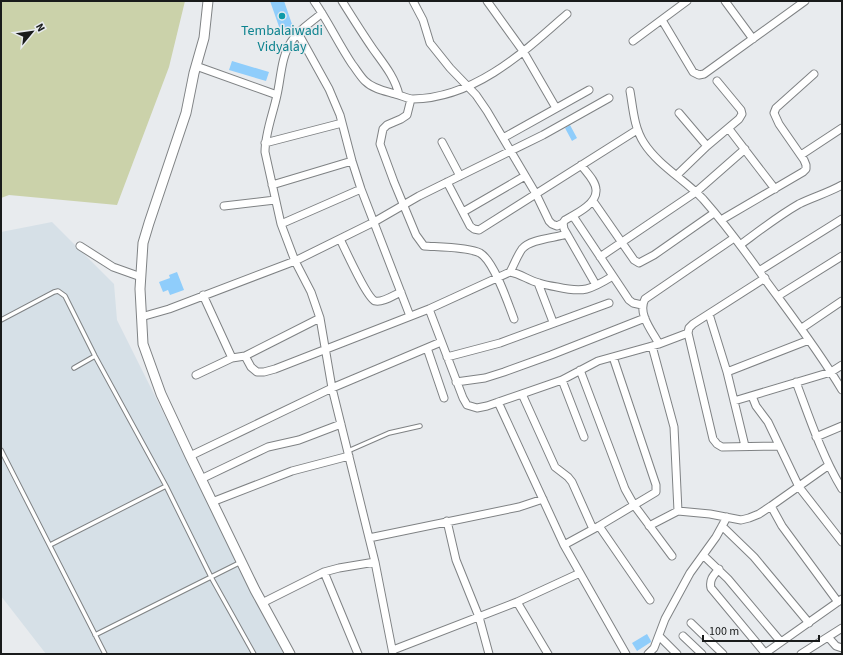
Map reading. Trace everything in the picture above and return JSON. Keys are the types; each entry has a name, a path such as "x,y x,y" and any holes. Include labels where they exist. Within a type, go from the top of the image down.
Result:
{"main road":[{"path":"208,1 204,38 194,73 186,113 149,223 144,243 141,277 143,344 160,394 241,562 290,654"}],"street":[{"path":"314,1 339,44 364,80 378,89 411,99 448,94 467,87 508,64 567,14"},
{"path":"342,1 391,75 397,86 399,95"},
{"path":"413,1 423,20 430,42 467,87 476,95 487,111 552,224 557,226 563,223 565,220 593,202 596,189 593,181 581,165"},
{"path":"487,1 523,51 556,108"},
{"path":"633,41 687,1"},
{"path":"725,1 752,39"},
{"path":"662,20 693,72 699,75 704,74 805,1"},
{"path":"322,13 298,33 286,49 277,95 265,143 265,152 281,224 295,261 311,292 320,318 332,388 369,538 393,652 517,602 580,573"},
{"path":"298,33 329,89 342,123 361,188 410,316"},
{"path":"196,66 277,95"},
{"path":"720,220 775,189 806,169 806,165 801,155 779,124 774,113 776,108 814,74"},
{"path":"677,175 707,146 729,129 742,114 741,110 717,81"},
{"path":"503,138 589,90"},
{"path":"630,91 637,130 643,143 651,153 696,192 720,220 802,328 842,390"},
{"path":"141,317 168,309 295,261 374,222 447,182 561,125 609,98"},
{"path":"411,99 407,115 401,120 386,125 383,129 380,144 416,235 424,246 466,250 480,254 487,260 497,277 514,318"},
{"path":"679,113 707,146"},
{"path":"265,143 342,123"},
{"path":"801,155 842,128"},
{"path":"729,129 775,189"},
{"path":"447,182 470,226 479,230 637,130"},
{"path":"442,142 460,176"},
{"path":"600,257 696,192 745,148"},
{"path":"272,185 352,161"},
{"path":"463,212 525,176"},
{"path":"740,245 782,214 842,185"},
{"path":"281,224 361,188"},
{"path":"224,206 275,200"},
{"path":"593,202 634,260 639,263 654,255 714,213"},
{"path":"573,216 629,300 633,303 642,304"},
{"path":"759,271 842,219"},
{"path":"563,223 567,234 596,285"},
{"path":"510,272 526,245 567,234"},
{"path":"642,304 650,295 734,238"},
{"path":"340,239 369,296 373,300 379,301 401,292"},
{"path":"80,246 113,267 141,277"},
{"path":"778,296 842,256"},
{"path":"245,356 251,367 257,372 264,372 429,309 510,272 518,273 538,283 574,291 584,290 613,276"},
{"path":"765,278 693,324 689,328 688,333 713,440 722,447 778,446"},
{"path":"538,283 553,322"},
{"path":"204,295 232,358"},
{"path":"802,328 842,301"},
{"path":"447,356 500,343 553,322 608,303"},
{"path":"642,304 645,318 655,345 674,427 678,511"},
{"path":"429,309 456,382 467,405 477,408 562,380 598,361 655,345 688,333"},
{"path":"709,314 727,372 745,446"},
{"path":"196,375 232,358 245,356 320,318"},
{"path":"456,382 485,378 504,372 645,318"},
{"path":"727,372 809,340"},
{"path":"190,456 332,388 441,342"},
{"path":"427,348 444,398"},
{"path":"564,545 596,528 656,492 656,485 613,357"},
{"path":"734,401 831,372 842,365"},
{"path":"580,370 625,489 634,505 672,556"},
{"path":"562,380 584,437"},
{"path":"796,382 816,437 842,489"},
{"path":"522,394 555,467 572,482 596,528 650,600"},
{"path":"752,396 756,406 768,422 778,446 799,487 842,542"},
{"path":"498,402 564,545 626,654"},
{"path":"201,479 268,447 299,440 341,424"},
{"path":"816,437 842,426"},
{"path":"212,502 292,471 348,453"},
{"path":"649,526 678,511 704,513 741,520 749,518 771,506 829,465"},
{"path":"369,538 519,507 543,499"},
{"path":"718,569 711,578 711,588 764,654 840,601 786,531 771,506"},
{"path":"648,654 654,648 665,619 690,573 727,517"},
{"path":"447,521 456,560 479,617 489,654"},
{"path":"722,526 754,557 809,623"},
{"path":"703,555 728,578 781,642"},
{"path":"262,603 324,572 374,562"},
{"path":"324,572 358,654"},
{"path":"517,602 548,654"},
{"path":"691,623 723,654"},
{"path":"800,654 842,628"},
{"path":"659,636 677,654"},
{"path":"683,636 702,654"},
{"path":"828,637 836,646 842,648"}],"lane":[{"path":"1,320 54,292 58,291 65,296 95,356 166,486 211,577 254,654"},
{"path":"74,368 95,356"},
{"path":"348,453 389,433 420,426"},
{"path":"1,450 105,654"},
{"path":"50,545 166,486"},
{"path":"95,634 241,562"}],"shaded area":[{"path":"52,222 114,284 117,320 284,654 46,654 1,596 1,232"}],"green space":[{"path":"1,1 185,1 169,67 117,205 9,195 1,198"}],"building":[{"name":"Tembalaiwadi Vidyalay","path":"270,1 284,1 294,30 292,32 282,35"},
{"name":"Tembalaiwadi Vidyalay","path":"232,61 269,72 266,81 229,70"},
{"path":"570,125 577,138 572,141 565,128"},
{"path":"177,272 184,290 170,295 168,290 163,292 159,282 170,278 169,275"},
{"path":"647,634 651,642 637,651 632,643"}],"place":[{"name":"Tembalaiwadi Vidyalay","path":"282,16"}]}
